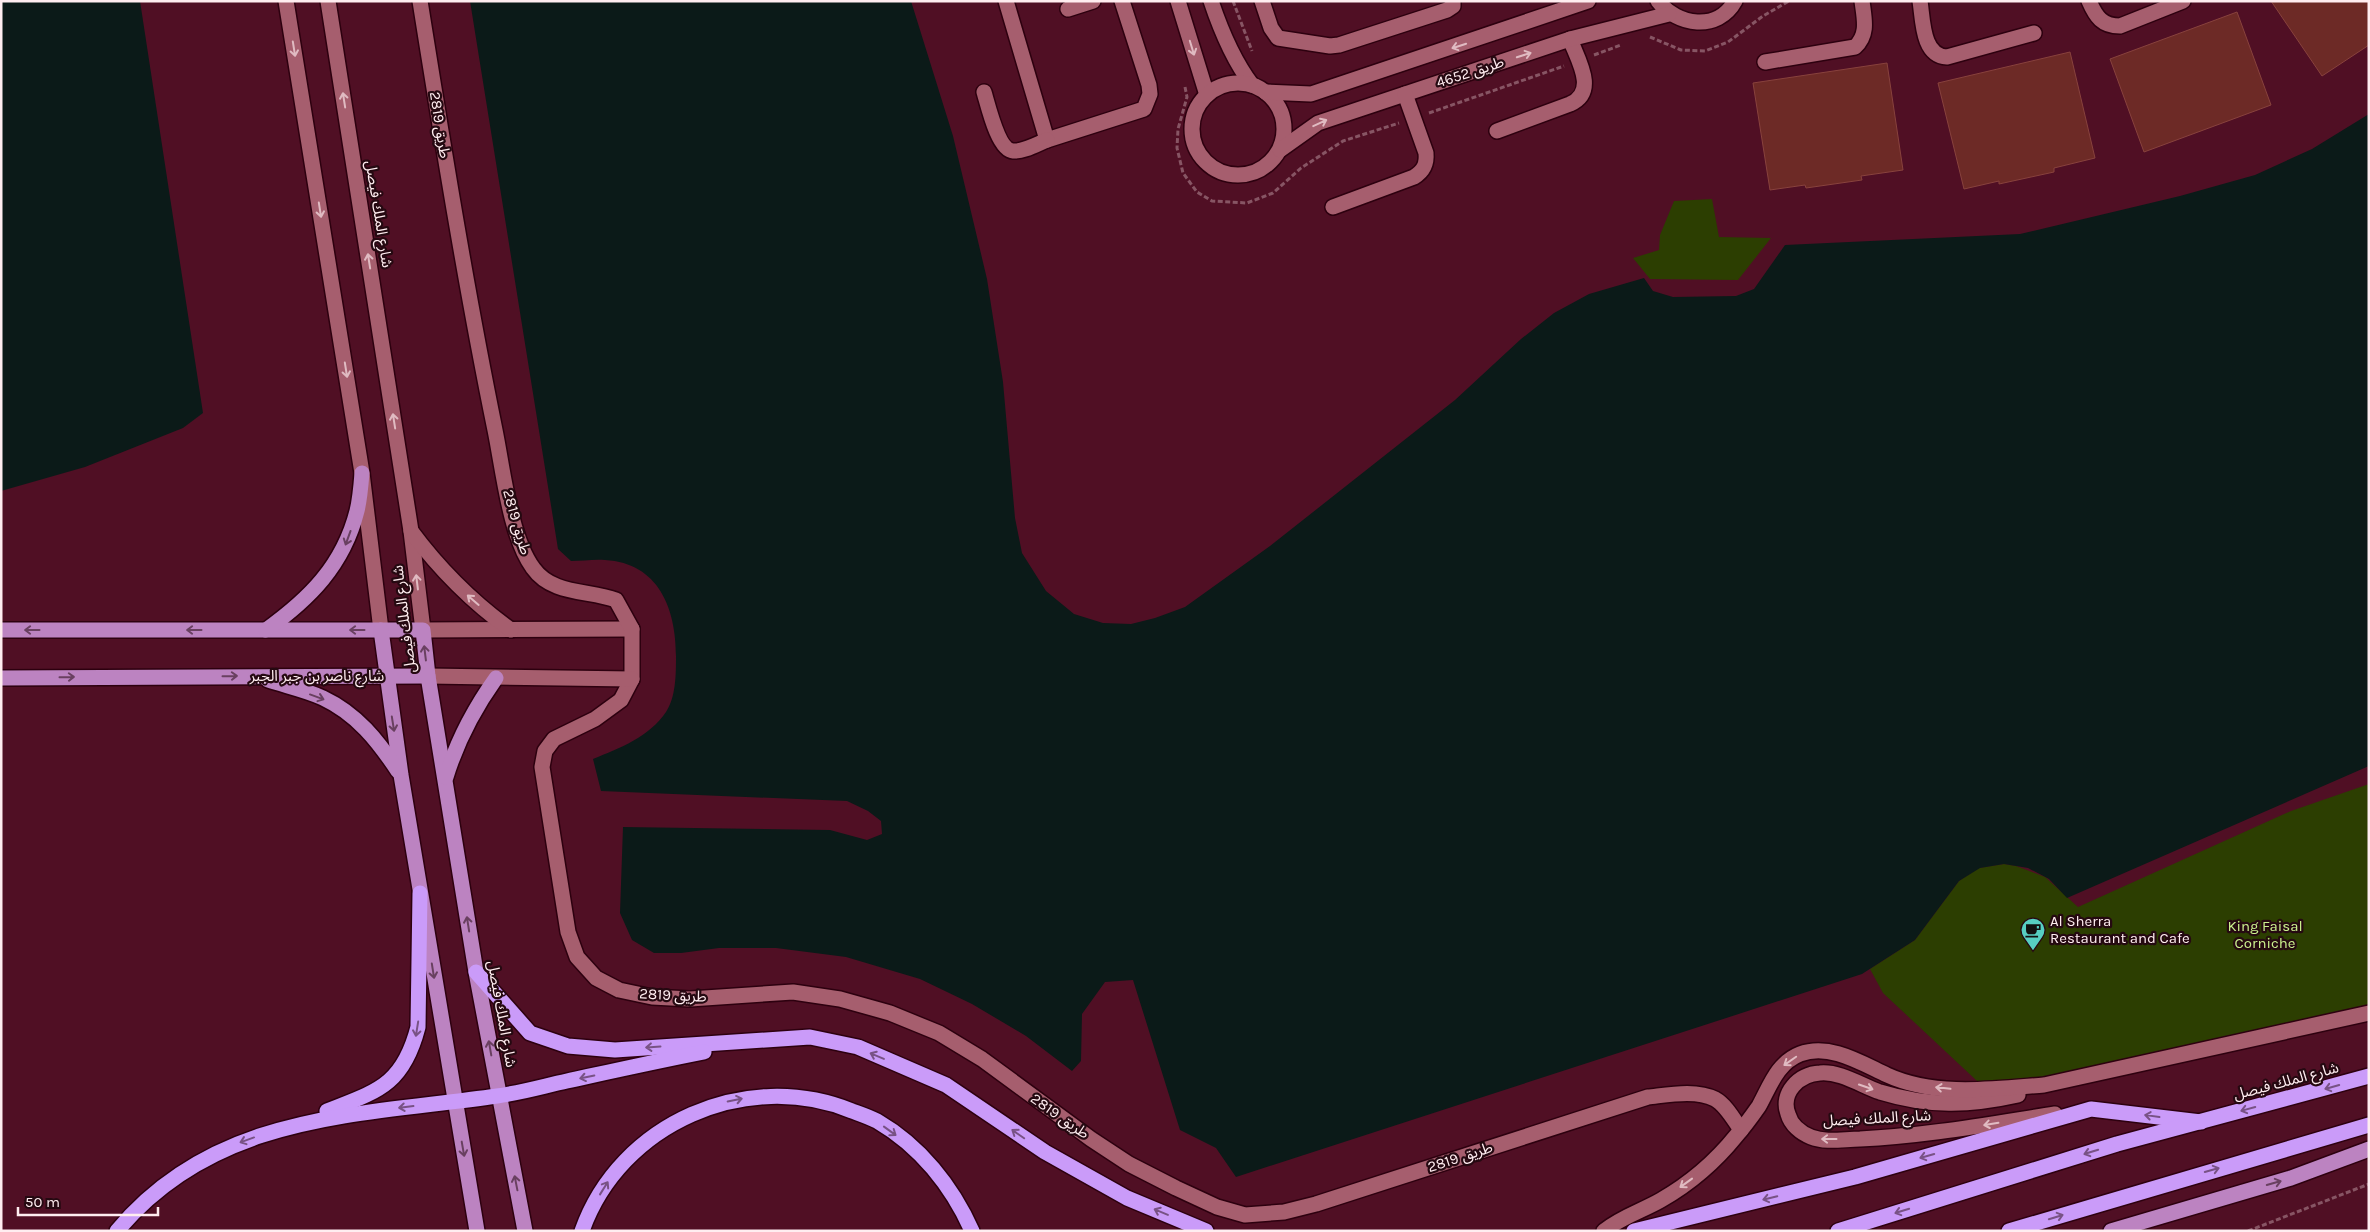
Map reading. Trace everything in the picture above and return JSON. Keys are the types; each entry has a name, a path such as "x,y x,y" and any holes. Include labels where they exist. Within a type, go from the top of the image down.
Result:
{"highway":[{"path":"116,1231 146,1199 188,1167 230,1146 280,1129 375,1092 388,1083 407,1058 418,1027 420,893"},
{"path":"476,972 530,1033 568,1046 615,1050 810,1037 858,1047 946,1084 1045,1152 1127,1198 1206,1231"},
{"path":"280,1129 344,1114 499,1096 754,1041"},
{"name":"شارع الملك فيصل","path":"1838,1231 2117,1144 2369,1076"},
{"path":"582,1231 587,1215 614,1173 650,1137 692,1113 737,1098 785,1095 832,1102 876,1120 915,1148 948,1186 972,1231"},
{"path":"1634,1231 1855,1177 2091,1109 2201,1122"},
{"path":"2009,1231 2369,1125"}],"main road":[{"path":"266,630 298,607 324,580 334,564 344,547 357,511 362,474"},
{"path":"1,630 423,630"},
{"name":"شارع الملك فيصل","path":"381,630 401,775 477,1231"},
{"name":"شارع الملك فيصل","path":"423,630 428,676 476,972 525,1231"},
{"path":"254,675 324,698 356,719 378,741 401,775"},
{"name":"شارع ناصر بن جبر الجبر","path":"1,678 254,675 428,676"},
{"path":"445,781 460,738 496,678"},
{"path":"2111,1231 2291,1178 2369,1148"},
{"path":"2140,1231 2160,1217"}],"street":[{"name":"شارع الملك فيصل","path":"286,1 362,474 381,630"},
{"name":"شارع الملك فيصل","path":"328,1 411,531 423,630"},
{"name":"طريق 2819","path":"420,1 474,324 512,512 523,553 534,570 553,585 573,592 616,600 632,629 632,679 621,700 595,719 554,738 545,751 542,767 568,932 577,958 596,978 619,990 652,997 690,999 793,992 840,999 890,1013 939,1033 982,1059 1056,1115 1129,1164 1217,1207 1245,1215 1284,1212 1316,1204 1648,1097 1695,1095 1716,1099 1741,1130"},
{"path":"1006,1 1047,140"},
{"path":"1068,9 1093,1"},
{"path":"984,92 1000,142 1006,149 1015,151 1144,109 1148,102 1149,85 1122,1"},
{"path":"1178,1 1208,95"},
{"path":"1211,1 1219,24 1239,67 1276,104 1283,117 1284,132 1280,150 1269,163 1254,173 1238,175 1219,171 1206,162 1199,154 1193,139 1192,126 1196,110 1208,95 1222,86 1237,83 1259,89"},
{"path":"1262,1 1271,28 1278,38 1330,46 1339,45 1447,10 1453,6 1453,1"},
{"name":"طريق 4652","path":"1259,89 1311,94 1588,1"},
{"path":"1658,1 1669,14 1681,20 1695,23 1709,21 1721,16 1737,3"},
{"path":"1765,62 1855,47 1860,42 1865,31 1862,1"},
{"path":"1920,1 1928,44 1935,54 1941,57 1947,57 2034,32"},
{"path":"2090,1 2098,18 2112,26 2120,26 2183,1"},
{"name":"طريق 4652","path":"1280,150 1318,123 1570,39 1669,14"},
{"path":"1497,131 1570,104 1580,98 1586,82 1570,39"},
{"path":"1333,207 1414,177 1422,171 1426,162 1426,152 1405,94"},
{"path":"411,531 447,575 488,613 511,630"},
{"path":"423,630 632,629"},
{"name":"شارع ناصر بن جبر الجبر","path":"428,676 632,679"},
{"name":"شارع الملك فيصل","path":"1604,1231 1616,1222 1647,1207 1684,1185 1705,1169 1741,1130 1758,1107 1774,1076 1790,1060 1801,1054 1821,1052 1841,1054 1888,1075 1934,1087 1978,1090 2044,1084 2369,1012"},
{"name":"شارع الملك فيصل","path":"2044,1084 2022,1094 1996,1100 1954,1105 1905,1098 1868,1088 1836,1075 1820,1072 1804,1077 1796,1082 1791,1088 1786,1104 1789,1118 1799,1130 1822,1140 1906,1137 2091,1109"}],"path":[{"path":"2248,1231 2369,1184"}],"green space":[{"path":"1712,199 1719,237 1771,238 1738,280 1650,279 1633,258 1659,250 1660,235 1674,201"},
{"name":"King Faisal Corniche","path":"2369,784 2369,1017 1992,1095 1883,993 1870,969 1915,940 1959,881 1979,868 2004,864 2016,866 2045,877 2078,907 2291,811"}],"shaded area":[{"path":"1,1 140,1 203,413 183,428 85,467 1,491"},
{"path":"470,1 911,1 953,136 987,279 1003,382 1015,518 1022,553 1046,591 1074,614 1103,623 1131,624 1185,607 1270,546 1455,400 1521,339 1554,313 1589,294 1644,278 1653,291 1673,297 1736,296 1754,289 1785,245 2020,234 2180,196 2255,175 2312,149 2369,114 2369,766 2067,898 2049,879 2028,868 2004,864 1980,868 1959,881 1915,940 1862,974 1236,1177 1216,1148 1180,1130 1133,980 1105,982 1082,1014 1081,1061 1072,1071 1026,1036 972,1004 920,979 846,957 776,948 719,948 681,953 654,953 632,940 620,913 623,827 830,830 867,840 882,834 881,821 868,811 847,801 601,791 593,759 643,735 659,721 669,706 675,685 675,639 668,606 661,591 651,579 639,570 624,563 605,560 571,561 558,549"}],"building":[{"path":"2271,1 2369,1 2369,45 2322,76"},
{"path":"2237,12 2271,105 2144,152 2110,59"},
{"path":"2070,52 2095,158 2054,168 2054,172 1999,184 1999,181 1964,189 1938,83"},
{"path":"1887,63 1903,170 1861,176 1862,180 1806,188 1805,185 1770,190 1753,83"}],"place":[{"name":"Al Sherra Restaurant and Cafe","path":"2033,951"}]}
